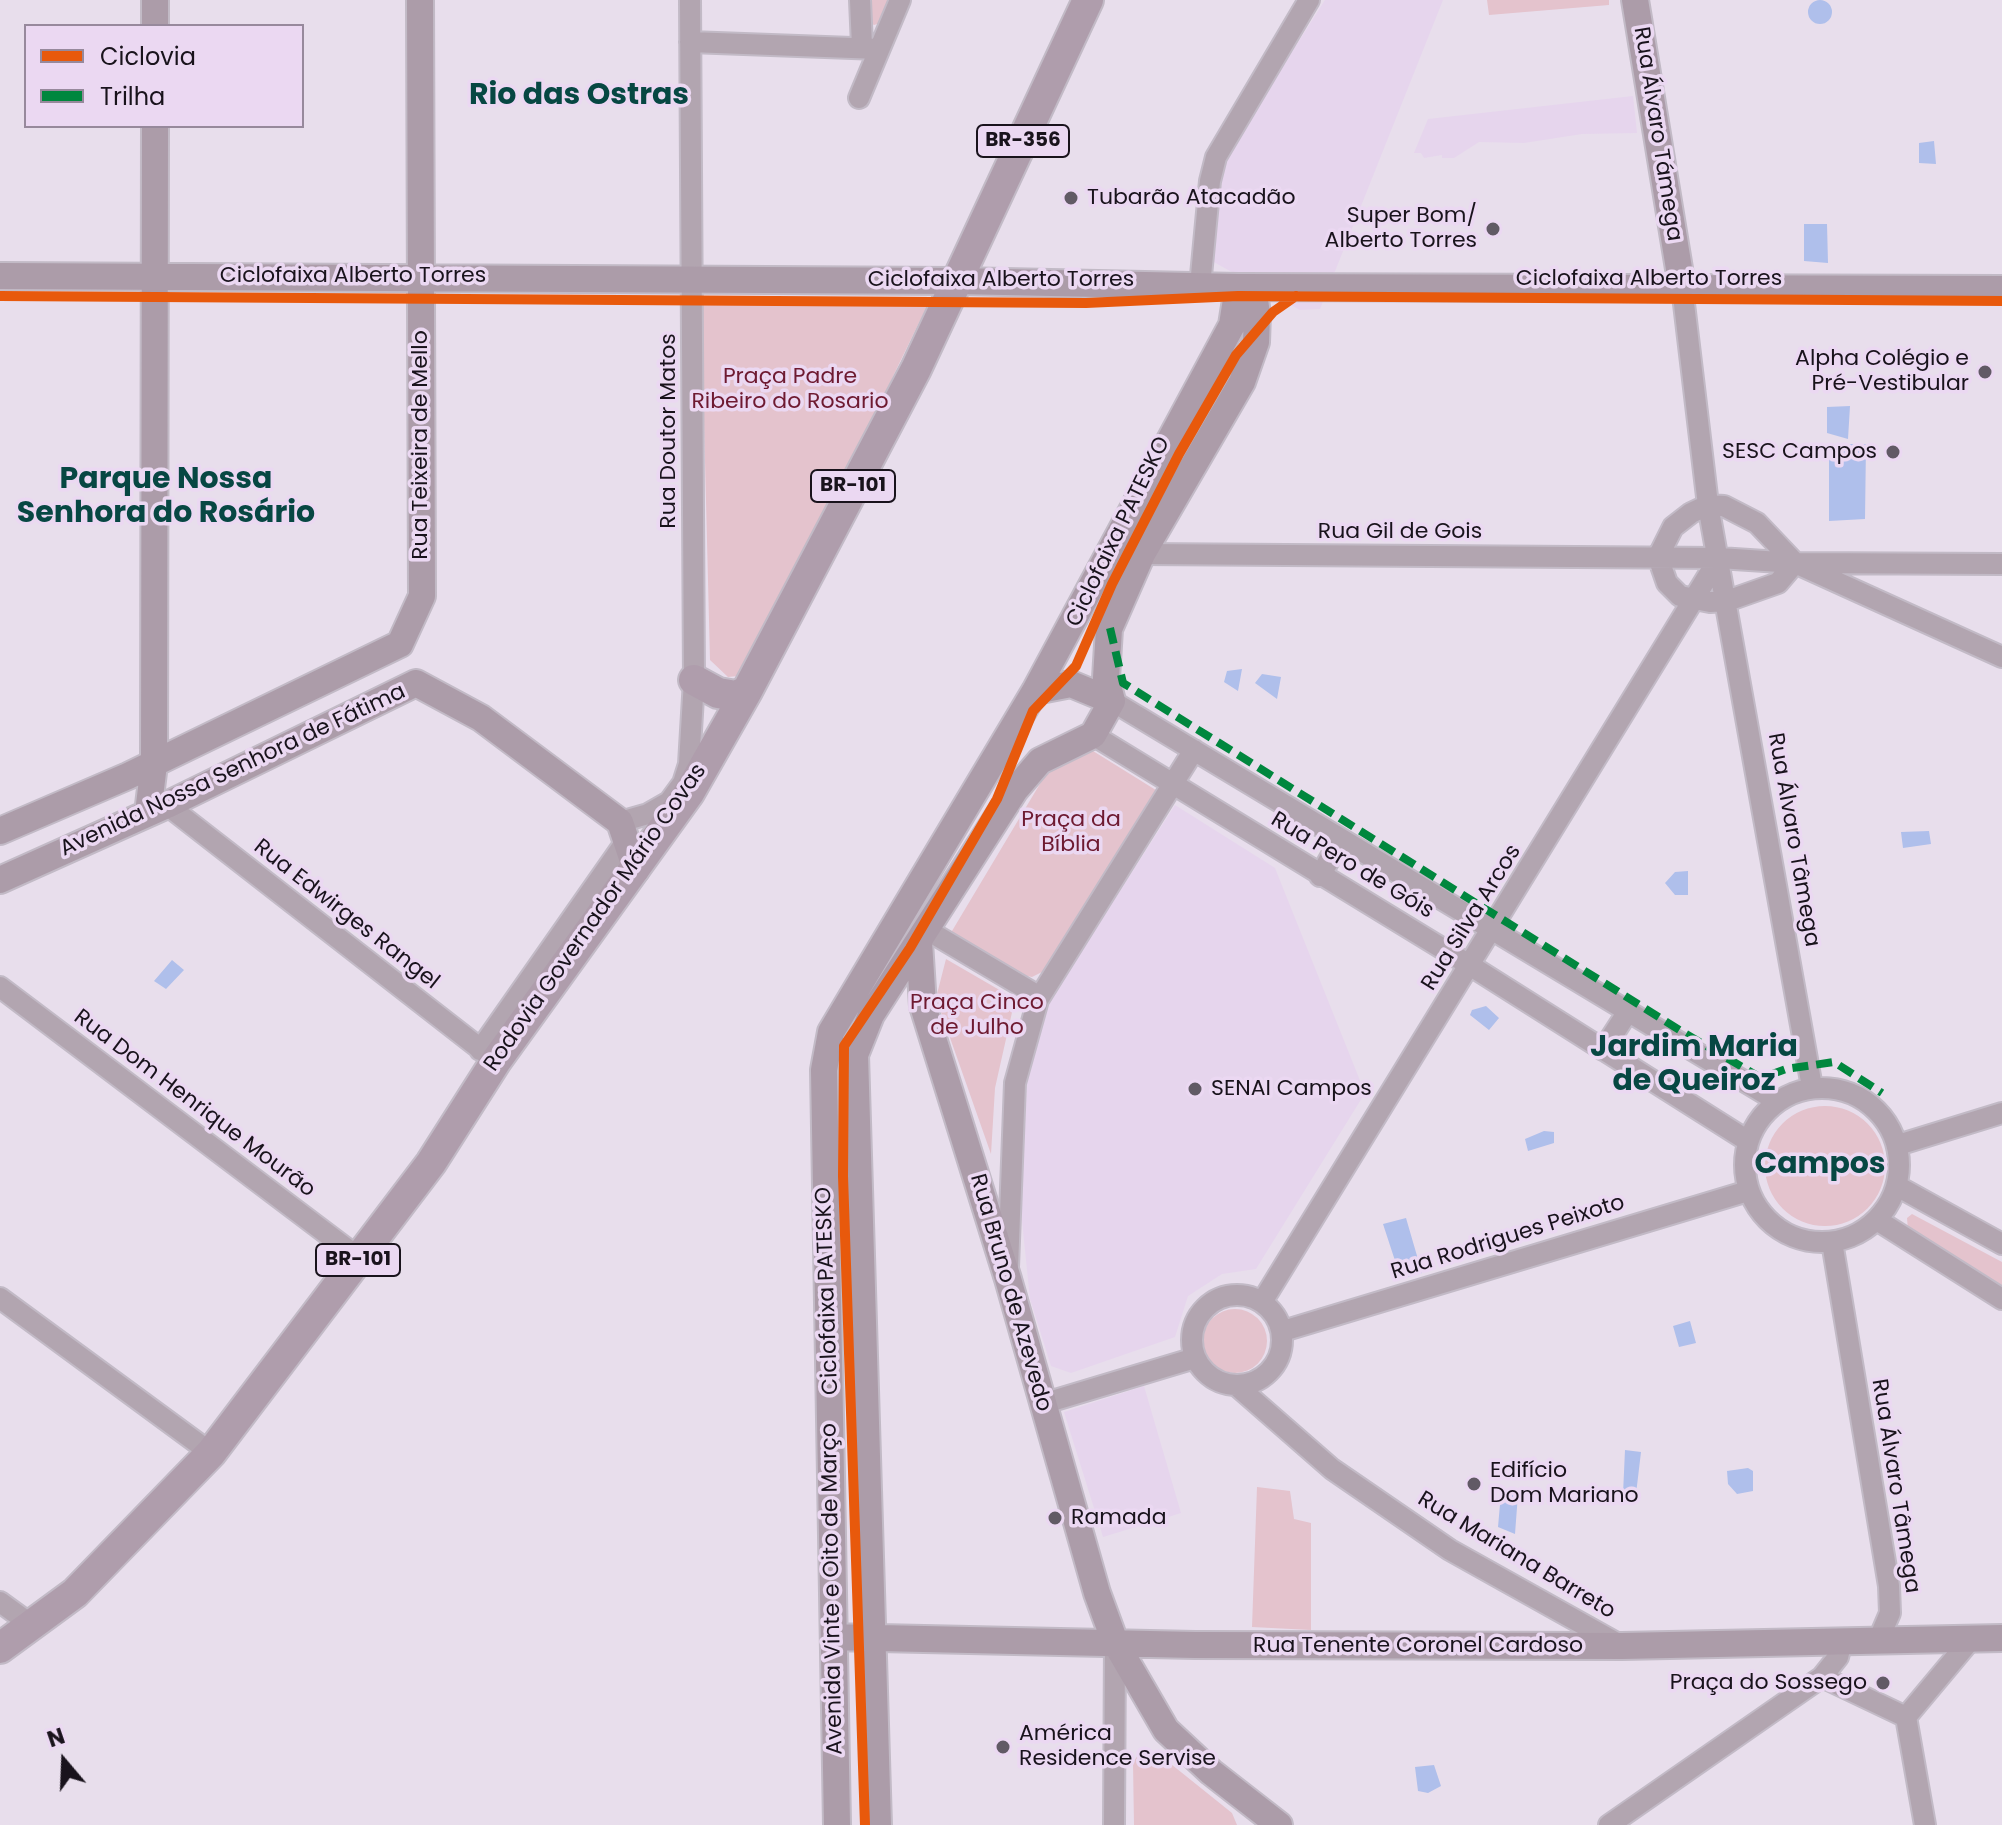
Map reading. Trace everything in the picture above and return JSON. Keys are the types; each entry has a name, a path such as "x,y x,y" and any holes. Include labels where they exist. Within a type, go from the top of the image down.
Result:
{"highway":[{"name":"Rodovia Governador Mário Covas","path":"0,1648 33,1626 116,1554 211,1453 431,1163 488,1055 636,870 689,793 747,691 958,281 1088,0"},
{"path":"694,680 718,693 736,696 747,691"}],"main road":[{"path":"155,0 155,24"},
{"name":"Rua Teixeira de Mello","path":"400,644 422,596 420,0"},
{"name":"Rua Álvaro Támega","path":"1635,0 1682,287"},
{"path":"155,128 154,764 158,809"},
{"path":"0,276 958,281 1246,287 2002,289"},
{"path":"1093,735 1112,701 1106,678 1109,629 1142,554 1242,382 1256,342 1257,314 1246,287"},
{"name":"Avenida Vinte e Oito de Março","path":"837,1825 824,1102 824,1070 831,1032 1035,691 1232,325 1246,287"},
{"name":"Avenida Nossa Senhora de Fátima","path":"0,831 154,764 400,644 408,654 416,683 158,809 0,880"},
{"path":"416,683 481,718 624,831 636,870"},
{"path":"1035,691 1071,684 1112,701"},
{"name":"Avenida Vinte e Oito de Março","path":"878,1825 855,1055 871,1015 1015,790 1040,761 1093,735"},
{"name":"Rua Bruno de Azevedo","path":"923,936 923,1006 1008,1279 1042,1404 1115,1642 1166,1730 1211,1772 1279,1825"},
{"path":"824,1102 833,1155 844,1159 857,1156"},
{"name":"Rua Tenente Coronel Cardoso","path":"834,1637 1221,1646 1622,1646 2002,1638"}],"street":[{"name":"Rua Doutor Matos","path":"624,831 669,802 683,783 689,764 694,680 690,0"},
{"path":"860,0 870,47"},
{"path":"859,98 870,47 900,0"},
{"path":"1200,286 1210,181 1216,157 1309,0"},
{"path":"690,42 870,47"},
{"name":"Rua Álvaro Támega","path":"1682,287 1708,505 1727,601"},
{"path":"1795,563 1778,583 1727,601 1694,601 1680,596 1667,583 1658,557 1673,527 1708,505 1724,506 1757,523 1795,563 2002,657"},
{"name":"Rua Gil de Gois","path":"1142,554 1658,557 1795,563 2002,564"},
{"name":"Rua Silva Arcos","path":"1262,1302 1719,558"},
{"path":"1850,589 1861,562"},
{"name":"Rua Álvaro Tâmega","path":"1727,601 1812,1087"},
{"name":"Rua Pero de Góis","path":"1112,701 1768,1097"},
{"name":"Rua Pero de Góis","path":"1093,735 1471,966 1748,1141"},
{"path":"1008,1279 1015,1083 1040,997 1194,750"},
{"name":"Rua Edwirges Rangel","path":"158,809 488,1055"},
{"path":"488,1055 624,831"},
{"path":"1320,876 1341,839"},
{"path":"923,936 1040,997"},
{"name":"Rua Dom Henrique Mourão","path":"0,987 359,1258"},
{"path":"1603,1050 1627,1013"},
{"path":"1812,1087 1840,1089 1865,1100 1886,1119 1898,1145 1900,1165 1897,1186 1877,1220 1856,1234 1832,1242 1806,1241 1781,1231 1761,1214 1748,1191 1744,1166 1748,1141 1768,1097 1812,1087"},
{"path":"1898,1145 2002,1113"},
{"path":"1897,1186 2002,1244"},
{"name":"Rua Rodrigues Peixoto","path":"1283,1331 1748,1191"},
{"path":"1877,1220 2002,1299"},
{"name":"Rua Álvaro Tâmega","path":"1832,1242 1889,1586 1890,1613 1878,1641"},
{"path":"1234,1296 1262,1302 1275,1314 1283,1331 1282,1351 1273,1369 1257,1382 1237,1386 1220,1383 1205,1373 1195,1358 1191,1340 1196,1321 1208,1306 1234,1296"},
{"path":"0,1298 211,1453"},
{"path":"1042,1404 1195,1358"},
{"name":"Rua Mariana Barreto","path":"1237,1386 1332,1469 1450,1550 1622,1646"},
{"path":"0,1602 33,1626"},
{"path":"1925,1825 1906,1717 1972,1638"},
{"path":"1609,1825 1822,1677 1838,1657 1842,1641"},
{"path":"1114,1825 1115,1642"},
{"path":"1822,1677 1906,1717"}],"shaded area":[{"path":"1325,0 1443,0 1320,309 1300,310 1212,261 1225,157"},
{"path":"1633,96 1637,133 1582,134 1524,143 1479,142 1454,158 1442,158 1442,155 1424,158 1421,153 1414,153 1428,119"},
{"name":"SENAI Campos","path":"1175,805 1275,868 1365,1093 1256,1269 1222,1274 1188,1296 1175,1337 1071,1373 1051,1366 1030,1299 1021,1211 1027,1084 1048,1003"},
{"path":"1144,1386 1181,1513 1103,1537 1064,1412"}],"green space":[{"path":"864,0 899,0 890,20 874,25 864,18"},
{"path":"1487,0 1609,0 1609,5 1489,15"},
{"name":"Praça Padre Ribeiro do Rosario","path":"930,300 748,675 728,677 710,660 701,302"},
{"name":"Praça da Bíblia","path":"1093,751 1159,792 1046,970 1032,977 1017,974 949,936 1044,777 1067,759"},
{"name":"Praça Cinco de Julho","path":"946,959 1015,999 995,1088 991,1154 936,998"},
{"path":"1825,1106 1848,1111 1867,1124 1880,1143 1885,1166 1880,1189 1867,1208 1848,1221 1825,1226 1802,1221 1783,1208 1770,1189 1765,1166 1770,1143 1783,1124 1802,1111"},
{"path":"1912,1214 2002,1262 2002,1292 1908,1230 1907,1218"},
{"path":"1229,1309 1241,1309 1258,1318 1265,1329 1265,1353 1258,1364 1241,1373 1229,1373 1217,1368 1208,1359 1203,1347 1203,1335 1208,1323 1217,1314"},
{"path":"1257,1487 1290,1491 1294,1519 1311,1523 1311,1630 1252,1627"},
{"path":"1156,1752 1232,1813 1237,1825 1134,1825 1133,1763 1139,1753"}],"water":[{"path":"1820,0 1829,3 1832,12 1829,21 1820,24 1811,21 1808,12 1811,3"},
{"path":"1934,141 1936,164 1919,163 1919,143"},
{"path":"1804,224 1827,224 1828,263 1804,261"},
{"path":"1850,406 1848,439 1827,433 1827,407"},
{"path":"1829,444 1866,444 1865,519 1829,521"},
{"path":"1242,669 1238,691 1224,682 1227,671"},
{"path":"1262,674 1281,677 1277,699 1255,683"},
{"path":"1929,831 1931,844 1903,848 1901,832"},
{"path":"1688,871 1688,895 1675,895 1665,883 1675,872"},
{"path":"172,960 184,970 166,989 154,981"},
{"path":"1486,1006 1499,1018 1489,1030 1470,1015 1472,1010"},
{"path":"1544,1131 1554,1132 1554,1143 1528,1151 1525,1139"},
{"path":"1406,1218 1422,1273 1401,1279 1383,1224"},
{"path":"1690,1321 1696,1343 1679,1347 1673,1326"},
{"path":"1625,1450 1641,1452 1636,1494 1623,1494"},
{"path":"1748,1468 1753,1471 1753,1491 1737,1494 1728,1484 1727,1471"},
{"path":"1501,1493 1518,1494 1515,1534 1498,1527"},
{"path":"1434,1765 1441,1786 1428,1793 1418,1791 1415,1767"}],"marked path":[{"path":"1110,628 1123,683 1686,1034 1761,1078 1786,1069 1834,1062 1882,1093"}],"cycle path":[{"name":"Ciclofaixa Alberto Torres","path":"0,296 1086,303 1238,296 2002,301"},
{"name":"Ciclofaixa PATESKO","path":"865,1825 843,1176 844,1046 910,948 997,799 1033,711 1076,666 1112,584 1179,454 1236,355 1273,312 1296,296"}],"place":[{"name":"Tubarão Atacadão","path":"1071,198"},
{"name":"Super Bom/ Alberto Torres","path":"1493,229"},
{"name":"Alpha Colégio e Pré-Vestibular","path":"1985,372"},
{"name":"SESC Campos","path":"1893,452"},
{"name":"SENAI Campos","path":"1195,1089"},
{"name":"Edifício Dom Mariano","path":"1474,1484"},
{"name":"Ramada","path":"1055,1518"},
{"name":"Praça do Sossego","path":"1883,1683"},
{"name":"América Residence Servise","path":"1003,1747"}],"district":[{"name":"Rio das Ostras","path":"579,96"},
{"name":"Parque Nossa Senhora do Rosário","path":"166,497"},
{"name":"Jardim Maria de Queiroz","path":"1694,1065"},
{"name":"Campos","path":"1820,1165"}]}
